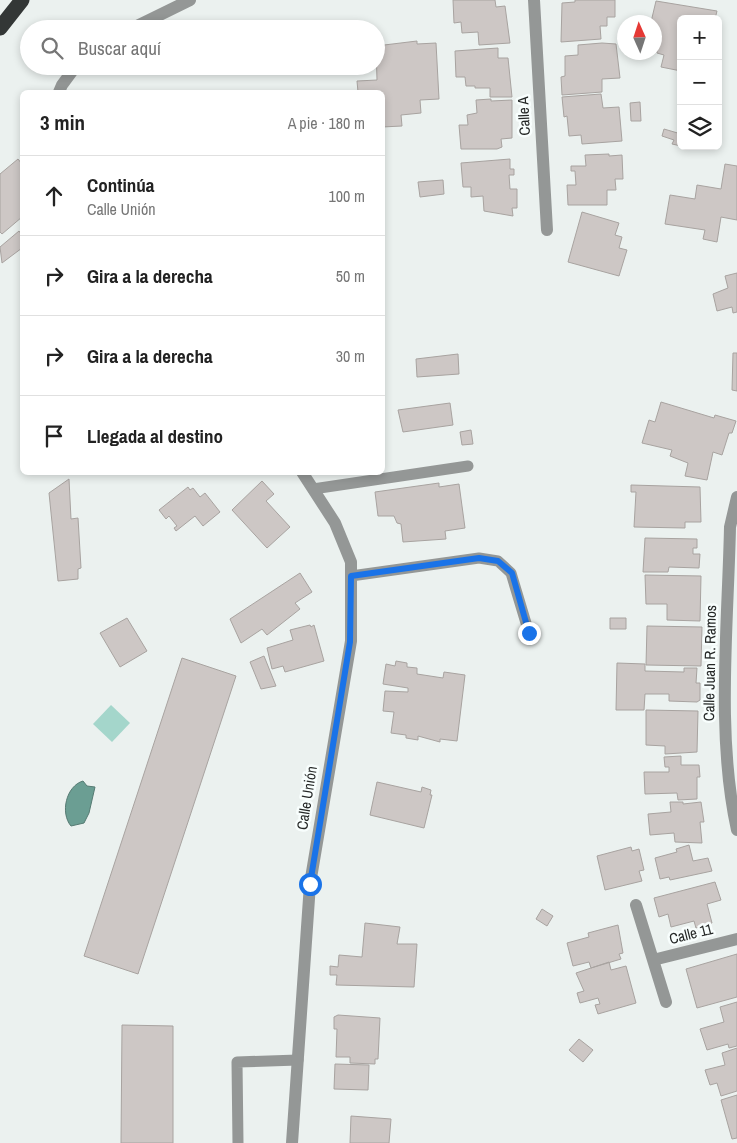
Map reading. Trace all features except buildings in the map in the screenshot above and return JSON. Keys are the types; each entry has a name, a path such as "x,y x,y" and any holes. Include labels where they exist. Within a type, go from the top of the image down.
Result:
{"highway":[{"path":"0,28 22,0"}],"street":[{"path":"149,20 190,0"},
{"name":"Calle A","path":"534,0 547,230"},
{"path":"60,90 69,75"},
{"name":"Calle Unión","path":"292,1143 310,884 350,642 350,562 336,523 304,475"},
{"name":"Calle Juan R. Ramos","path":"737,497 730,527 725,736 728,792 737,830"},
{"path":"636,905 666,1002"},
{"name":"Calle 11","path":"653,960 737,939"}],"lane":[{"path":"313,489 468,466"},
{"path":"351,576 479,558 498,561 512,573 529,633"},
{"path":"238,1143 237,1062 298,1060"}],"shaded area":[{"path":"111,705 130,723 112,742 93,724"},
{"path":"83,781 87,786 95,787 89,813 84,823 71,826 66,814 66,800 72,788"}],"route":[{"path":"310,884 350,642 351,576 479,558 498,561 512,573 529,633"}]}
